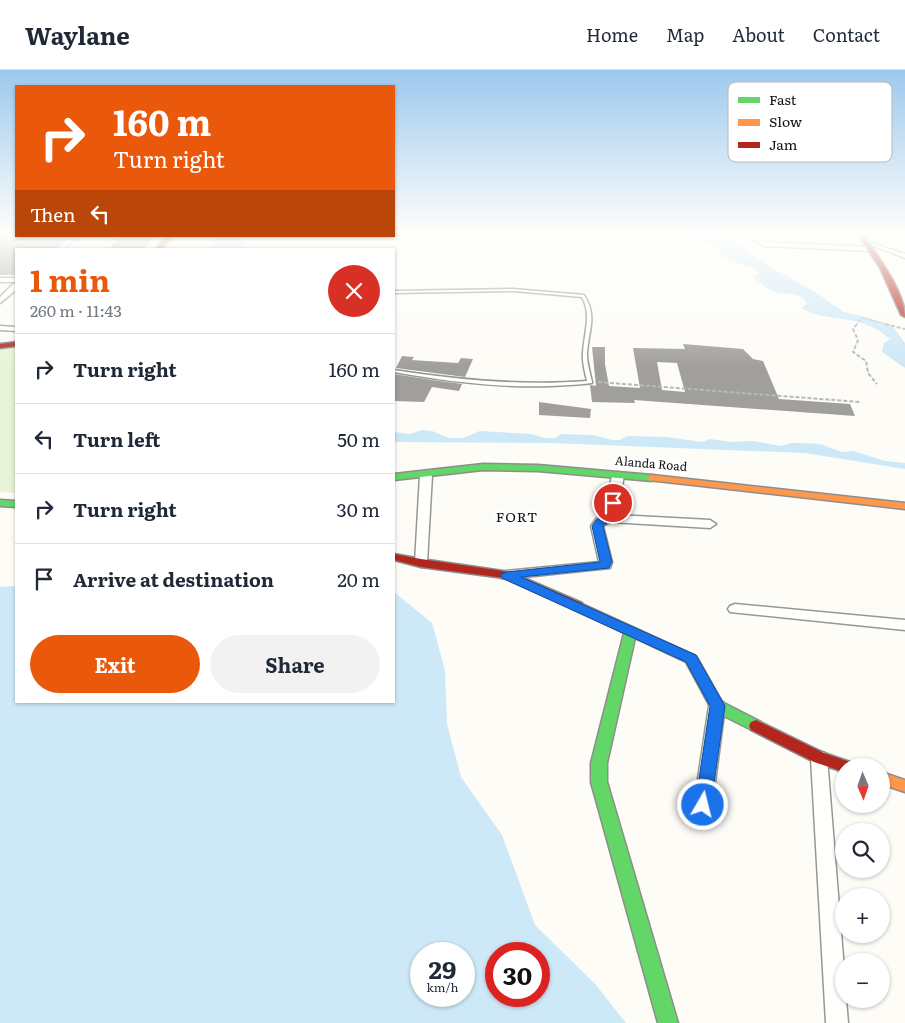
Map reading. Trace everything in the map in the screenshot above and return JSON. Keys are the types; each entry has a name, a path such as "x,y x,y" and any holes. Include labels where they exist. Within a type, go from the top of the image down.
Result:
{"main road":[{"path":"888,278 905,315"},
{"path":"896,278 905,291"},
{"path":"0,346 15,344"},
{"name":"Alanda Road","path":"395,477 426,475 483,467 538,468 905,506"},
{"path":"0,503 15,504"},
{"path":"395,557 421,564 506,575 631,630 691,659 718,706 820,758 835,763"},
{"path":"631,630 599,763 599,782 668,1023"},
{"path":"890,781 905,786"}],"street":[{"path":"0,280 15,280"},
{"path":"0,301 15,287"},
{"path":"0,328 15,329"},
{"path":"421,564 426,475"},
{"path":"610,518 618,475"},
{"path":"506,575 605,565 606,562 597,526 600,522 610,518 710,524"},
{"path":"735,609 905,625"},
{"path":"703,805 718,706"},
{"path":"820,758 837,1023"}],"lane":[{"path":"395,292 512,290 583,296 589,312 590,327 585,355 590,382 522,386 474,383 395,371"}],"path":[{"path":"877,384 868,373 866,361 853,352 858,340 853,329 862,318 905,329"},
{"path":"590,382 860,402"}],"green space":[{"path":"15,346 15,493 0,492 0,348"}],"water":[{"path":"755,278 791,278 844,312 870,318 894,328 905,343 905,368 882,352 884,343 890,339 878,330 856,321 812,313 801,308 807,304 802,297 794,294 778,293"},
{"path":"422,430 432,431 449,438 463,438 480,431 531,434 545,438 555,438 561,434 593,435 612,440 620,440 628,436 667,437 702,442 710,439 731,442 753,441 781,446 792,443 820,444 842,452 853,451 885,461 905,463 905,469 805,453 552,443 395,442 395,432 410,434"},
{"path":"15,586 15,703 395,703 395,593 432,623 445,670 447,724 461,777 502,835 535,925 596,985 626,1023 0,1023 0,587"}],"building":[{"path":"683,344 743,349 753,359 763,361 779,399 850,404 855,416 634,400 635,403 592,402 590,385 596,386 592,347 605,347 605,364 609,386 640,388 633,348 685,349","holes":["657,362 677,363 685,392 662,390"]},
{"path":"402,356 414,357 412,360 458,363 461,358 473,359 465,377 396,368"},
{"path":"395,374 462,384 459,391 432,387 424,402 395,401"},
{"path":"539,402 591,409 590,418 539,415"}],"traffic: fast":[{"path":"395,477 483,467 538,468 652,478"},
{"path":"0,503 15,504"},
{"path":"578,606 691,659 717,706 756,726"},
{"path":"631,630 599,763 599,782 668,1023"}],"traffic: slow":[{"path":"652,478 905,506"},
{"path":"890,781 905,786"}],"traffic: jam":[{"path":"888,278 905,315"},
{"path":"0,346 15,344"},
{"path":"395,557 421,563 506,575 578,606"},
{"path":"756,726 819,758 835,763"}],"district":[{"name":"FORT","path":"517,517"}],"route":[{"path":"613,503 611,517 600,522 597,526 606,562 605,565 506,575 631,630 691,659 718,706 703,805"}]}
